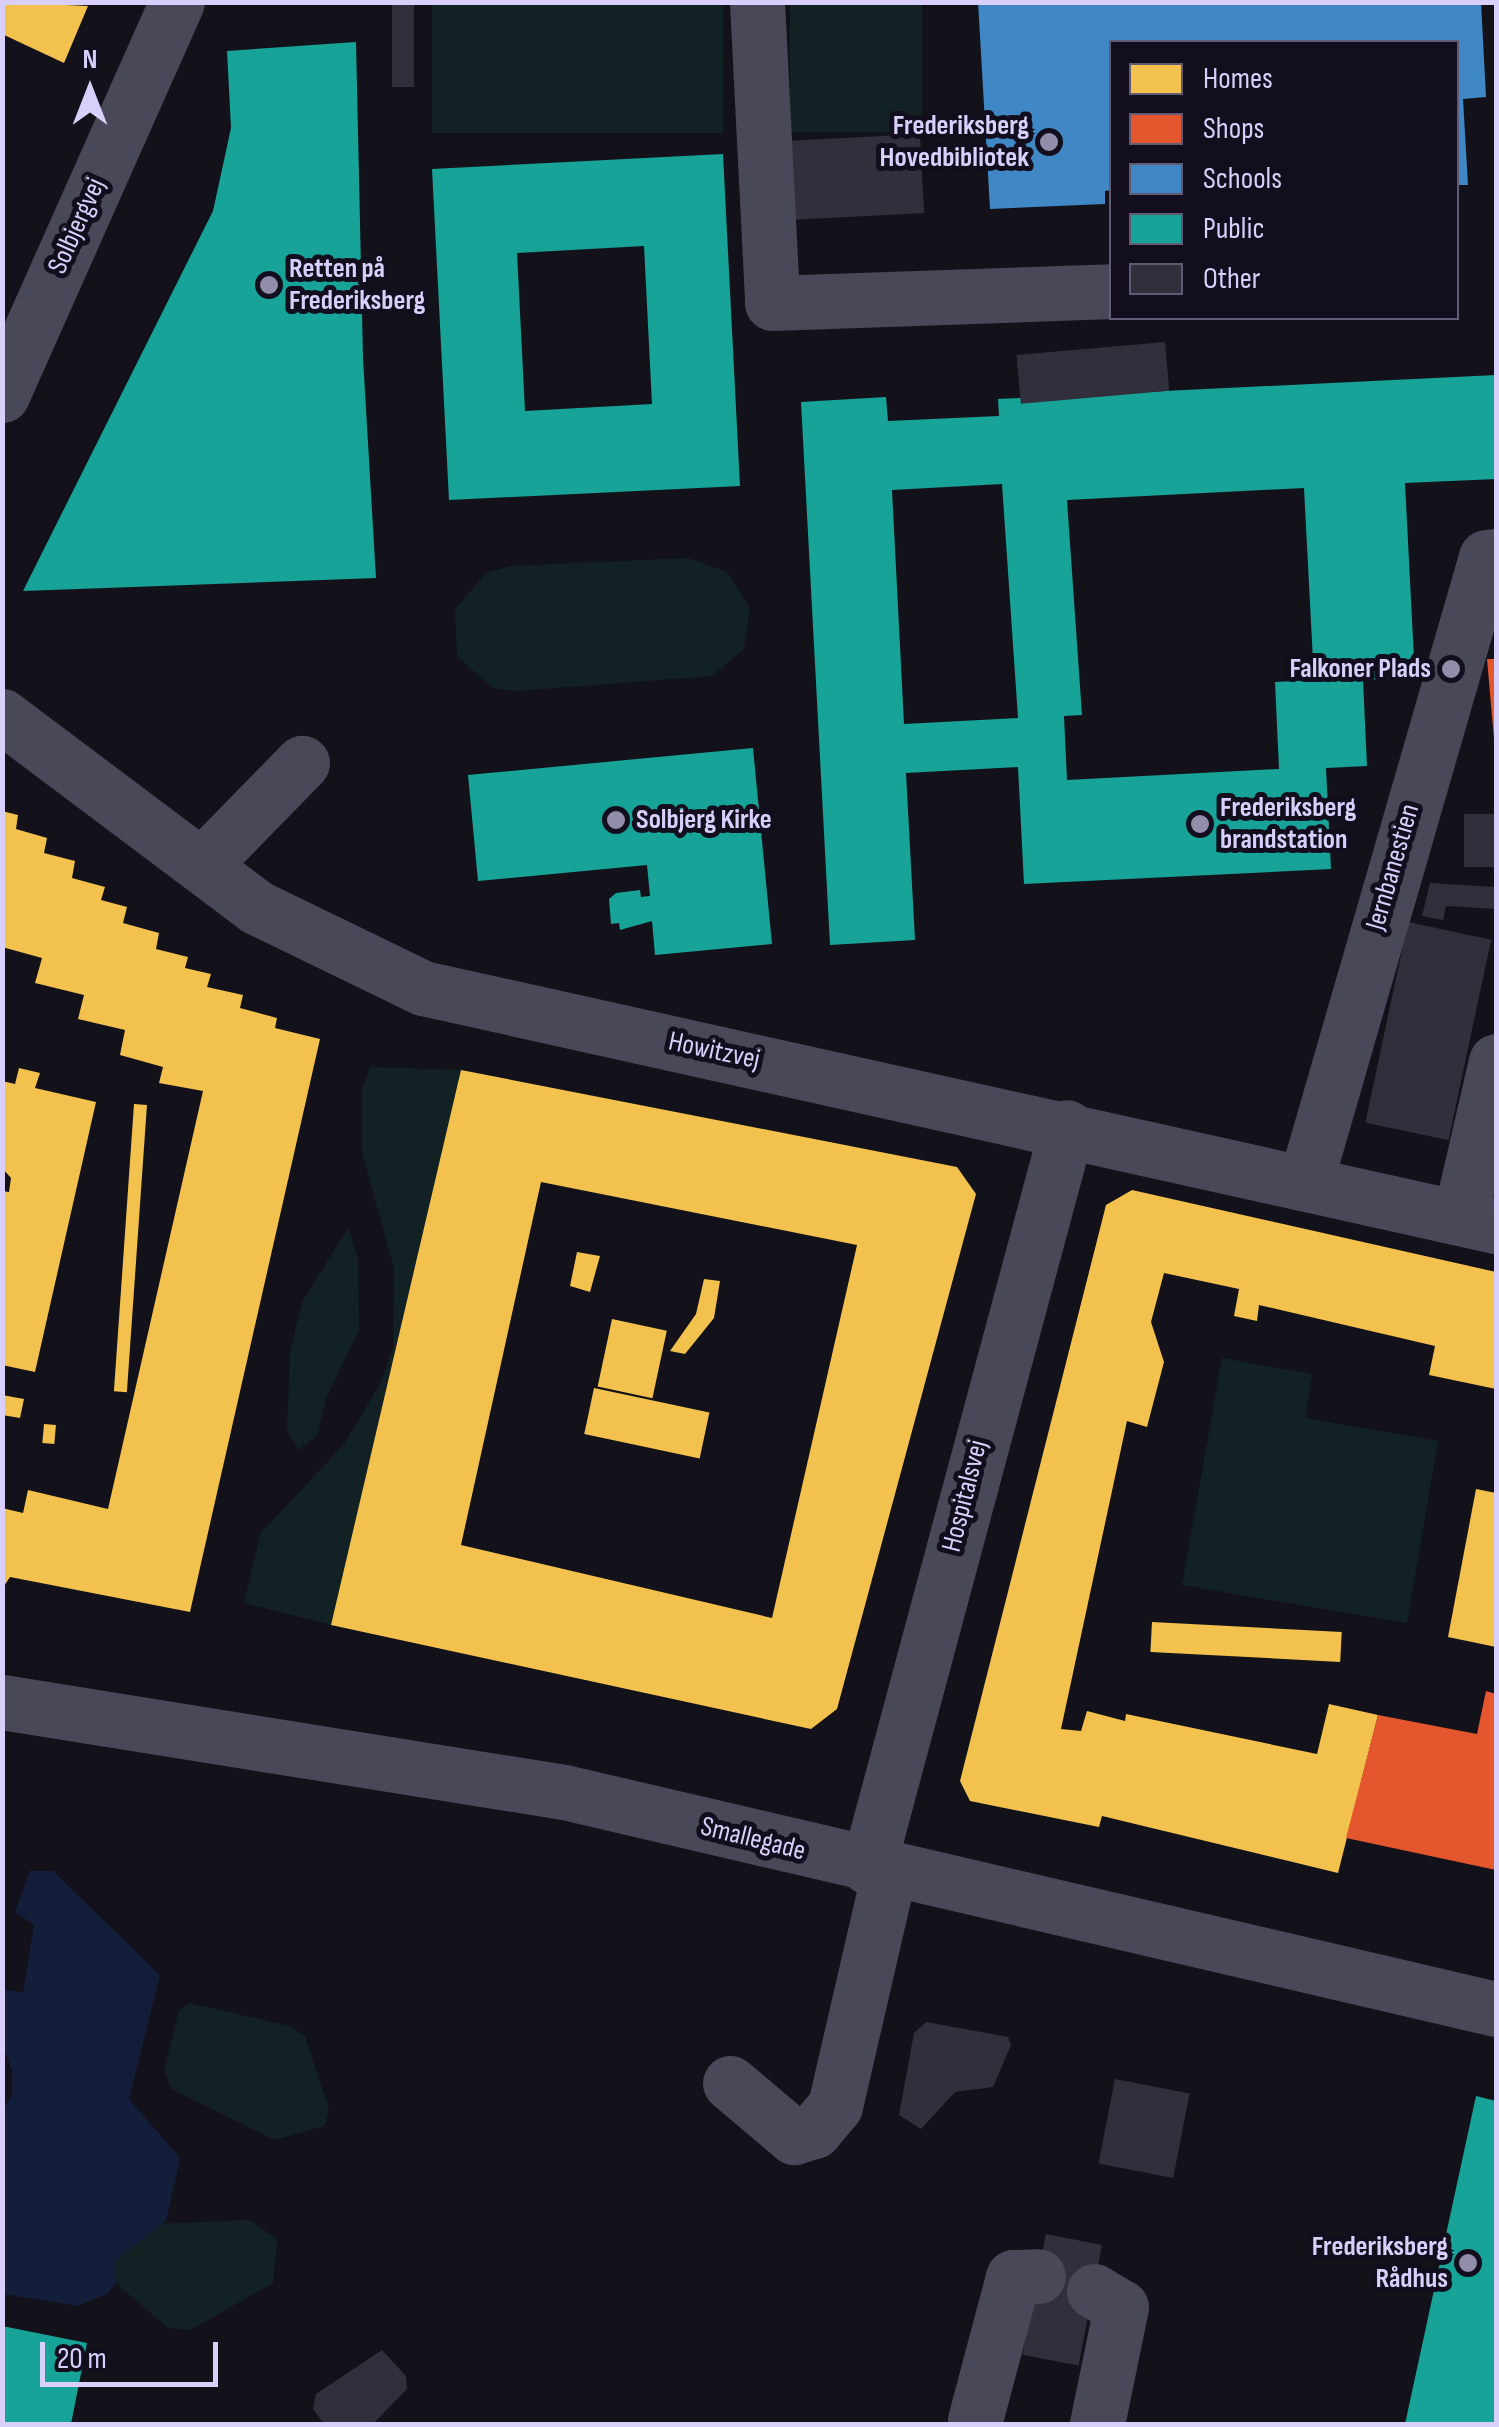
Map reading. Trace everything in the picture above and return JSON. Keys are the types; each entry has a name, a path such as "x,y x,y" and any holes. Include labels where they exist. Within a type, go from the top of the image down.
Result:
{"street":[{"name":"Solbjergvej","path":"2,395 178,2"},
{"path":"757,2 772,303 1109,291"},
{"name":"Jernbanestien","path":"1306,1180 1491,556"},
{"name":"Howitzvej","path":"2,716 256,906 423,988 1068,1127 1478,1222"},
{"path":"202,865 302,763"},
{"path":"1478,1222 1496,1061"},
{"name":"Hospitalsvej","path":"730,2084 794,2138 814,2130 835,2106 878,1870 1068,1127"},
{"name":"Smallegade","path":"2,1702 564,1792 878,1870 1496,2009"},
{"path":"975,2420 1013,2277 1038,2276"},
{"path":"1094,2291 1121,2306 1097,2424"}],"shaded area":[{"path":"432,3 723,3 723,133 432,133"},
{"path":"790,3 922,3 922,132 790,132"},
{"path":"688,558 727,572 750,608 744,649 712,676 517,691 493,688 457,656 455,609 486,573 510,566"},
{"path":"370,1067 461,1070 331,1625 244,1603 260,1534 344,1444 380,1384 393,1348 394,1268 362,1152 362,1090"},
{"path":"348,1228 358,1259 359,1330 326,1399 317,1436 298,1450 287,1430 290,1354 302,1302"},
{"path":"1222,1358 1312,1374 1305,1418 1438,1441 1407,1623 1182,1585"},
{"path":"189,2003 290,2026 305,2036 329,2109 324,2126 275,2140 171,2089 164,2070 179,2010"},
{"path":"250,2220 277,2239 273,2283 190,2330 168,2328 116,2283 116,2260 156,2224"}],"water":[{"path":"30,1871 53,1871 160,1975 129,2099 180,2158 166,2221 116,2260 116,2283 108,2293 78,2306 3,2294 2,2109 12,2096 12,2070 3,2046 3,1989 23,1993 34,1925 15,1912"}],"building: Homes":[{"path":"2,2 88,6 64,63 2,34"},
{"path":"2,811 18,815 16,829 47,838 44,853 75,861 72,878 105,887 101,900 127,907 123,923 159,933 156,949 188,957 185,968 211,974 207,987 243,995 240,1008 277,1018 275,1028 320,1039 190,1612 10,1577 2,1589 2,1508 23,1513 28,1490 108,1509 203,1091 159,1083 163,1067 120,1055 125,1030 78,1019 84,995 35,983 42,958 2,947"},
{"path":"19,1068 40,1073 35,1088 96,1102 35,1372 2,1365 2,1191 9,1192 11,1178 2,1168 2,1081 15,1084"},
{"path":"461,1070 957,1167 976,1194 837,1709 811,1729 331,1625","holes":["541,1182 857,1245 772,1618 461,1545"]},
{"path":"134,1104 147,1105 127,1392 114,1391"},
{"path":"1132,1190 1496,1272 1496,1389 1429,1375 1435,1346 1259,1305 1257,1321 1234,1316 1239,1289 1164,1273 1151,1322 1164,1362 1147,1427 1127,1421 1061,1729 1081,1731 1087,1711 1125,1721 1126,1714 1317,1754 1329,1704 1378,1715 1338,1873 1102,1816 1099,1827 970,1801 960,1781 1106,1205"},
{"path":"577,1252 600,1256 590,1292 570,1286"},
{"path":"704,1279 720,1281 714,1318 685,1354 670,1351 696,1314"},
{"path":"612,1319 667,1331 652,1398 598,1386"},
{"path":"594,1388 709,1413 700,1459 584,1434"},
{"path":"2,1395 24,1399 20,1418 2,1415"},
{"path":"44,1424 56,1425 54,1444 42,1443"},
{"path":"1476,1489 1496,1493 1496,1647 1448,1637"},
{"path":"1152,1622 1342,1632 1340,1662 1150,1652"}],"building: Shops":[{"path":"1487,659 1496,659 1496,739 1494,739"},
{"path":"1486,1691 1496,1694 1496,1870 1346,1838 1378,1715 1477,1734"}],"building: Schools":[{"name":"Frederiksberg Hovedbibliotek","path":"978,2 1481,2 1486,97 1463,99 1468,185 1459,185 1459,40 1109,40 1109,190 1105,191 1105,204 990,209"}],"building: Public":[{"name":"Retten på Frederiksberg","path":"356,42 363,358 376,578 23,591 213,211 231,128 227,51"},
{"name":"Retten på Frederiksberg","path":"723,154 740,486 449,500 432,169","holes":["644,246 652,404 525,411 517,253"]},
{"path":"1496,375 1496,479 1405,483 1415,678 1363,680 1367,766 1326,768 1331,869 1024,884 1018,767 906,773 915,940 830,945 801,402 886,397 888,421 999,416 998,399","holes":["1002,484 1018,718 904,724 892,490","1304,488 1314,680 1275,682 1279,769 1067,780 1064,716 1082,715 1067,500"]},
{"name":"Solbjerg Kirke","path":"753,748 772,944 655,955 652,921 620,930 619,923 611,924 609,899 616,893 640,890 641,897 650,896 647,865 478,881 468,775"},
{"name":"Frederiksberg Rådhus","path":"1476,2096 1496,2101 1496,2424 1405,2424"},
{"path":"2,2326 87,2343 71,2424 2,2424"}],"building: Other":[{"path":"392,2 414,2 414,87 392,87"},
{"path":"920,134 924,213 794,220 790,141"},
{"path":"1165,342 1169,391 1021,404 1017,355"},
{"path":"1464,814 1496,814 1496,867 1464,867"},
{"path":"1430,883 1496,887 1496,909 1446,906 1443,920 1422,916"},
{"path":"1408,922 1491,940 1449,1140 1365,1123"},
{"path":"926,2022 1008,2037 1011,2045 993,2087 955,2092 921,2129 899,2115 914,2033"},
{"path":"1115,2079 1190,2094 1173,2178 1099,2163"},
{"path":"1046,2234 1102,2245 1078,2366 1023,2355"},
{"path":"382,2350 406,2376 407,2389 373,2424 324,2424 313,2409 316,2394"}],"place":[{"name":"Frederiksberg Hovedbibliotek","path":"1049,142"},
{"name":"Retten på Frederiksberg","path":"269,285"},
{"name":"Falkoner Plads","path":"1451,669"},
{"name":"Solbjerg Kirke","path":"616,820"},
{"name":"Frederiksberg brandstation","path":"1200,824"},
{"name":"Frederiksberg Rådhus","path":"1468,2263"}]}
